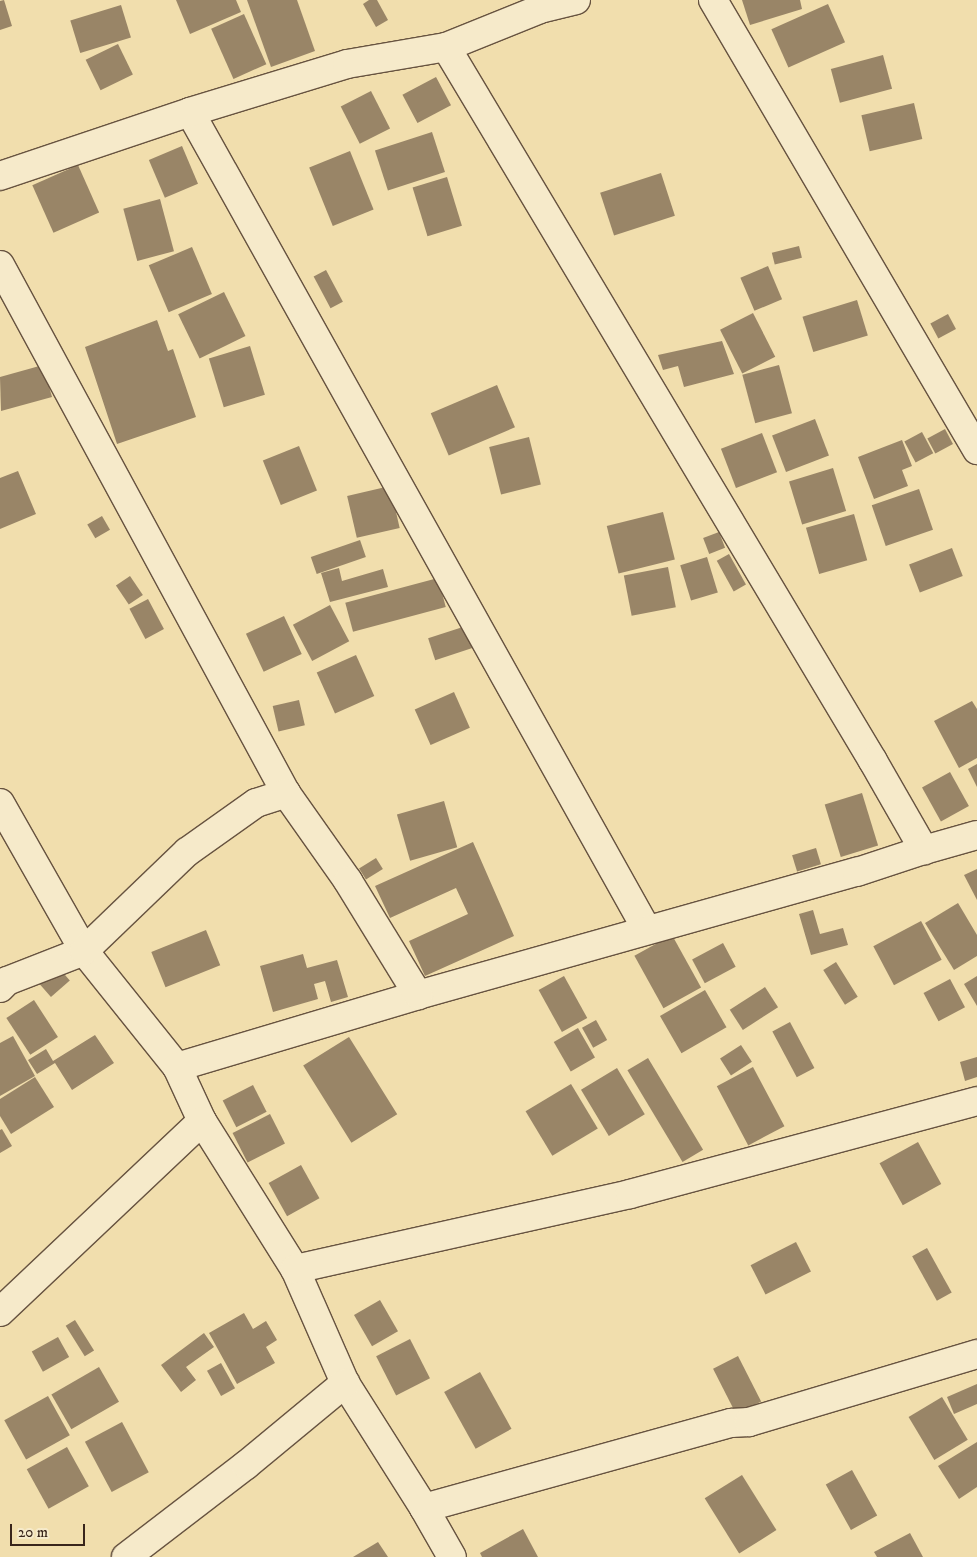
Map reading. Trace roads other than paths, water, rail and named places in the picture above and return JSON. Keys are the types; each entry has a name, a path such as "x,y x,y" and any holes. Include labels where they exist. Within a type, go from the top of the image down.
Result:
{"street":[{"path":"0,176 190,112 347,64 446,47 539,4 576,0"},
{"path":"713,0 977,450"},
{"path":"446,47 924,850"},
{"path":"190,112 647,930"},
{"path":"0,265 286,793 348,881 418,995"},
{"path":"0,988 7,982 84,951 187,852 256,803 286,793"},
{"path":"0,803 84,951 177,1066 202,1121 295,1269 345,1383 424,1508 452,1557"},
{"path":"177,1066 418,995 857,872 977,835"},
{"path":"295,1269 630,1194 977,1100"},
{"path":"0,1312 202,1121"},
{"path":"424,1508 731,1423 749,1422 977,1354"},
{"path":"126,1557 246,1465 345,1383"}]}
